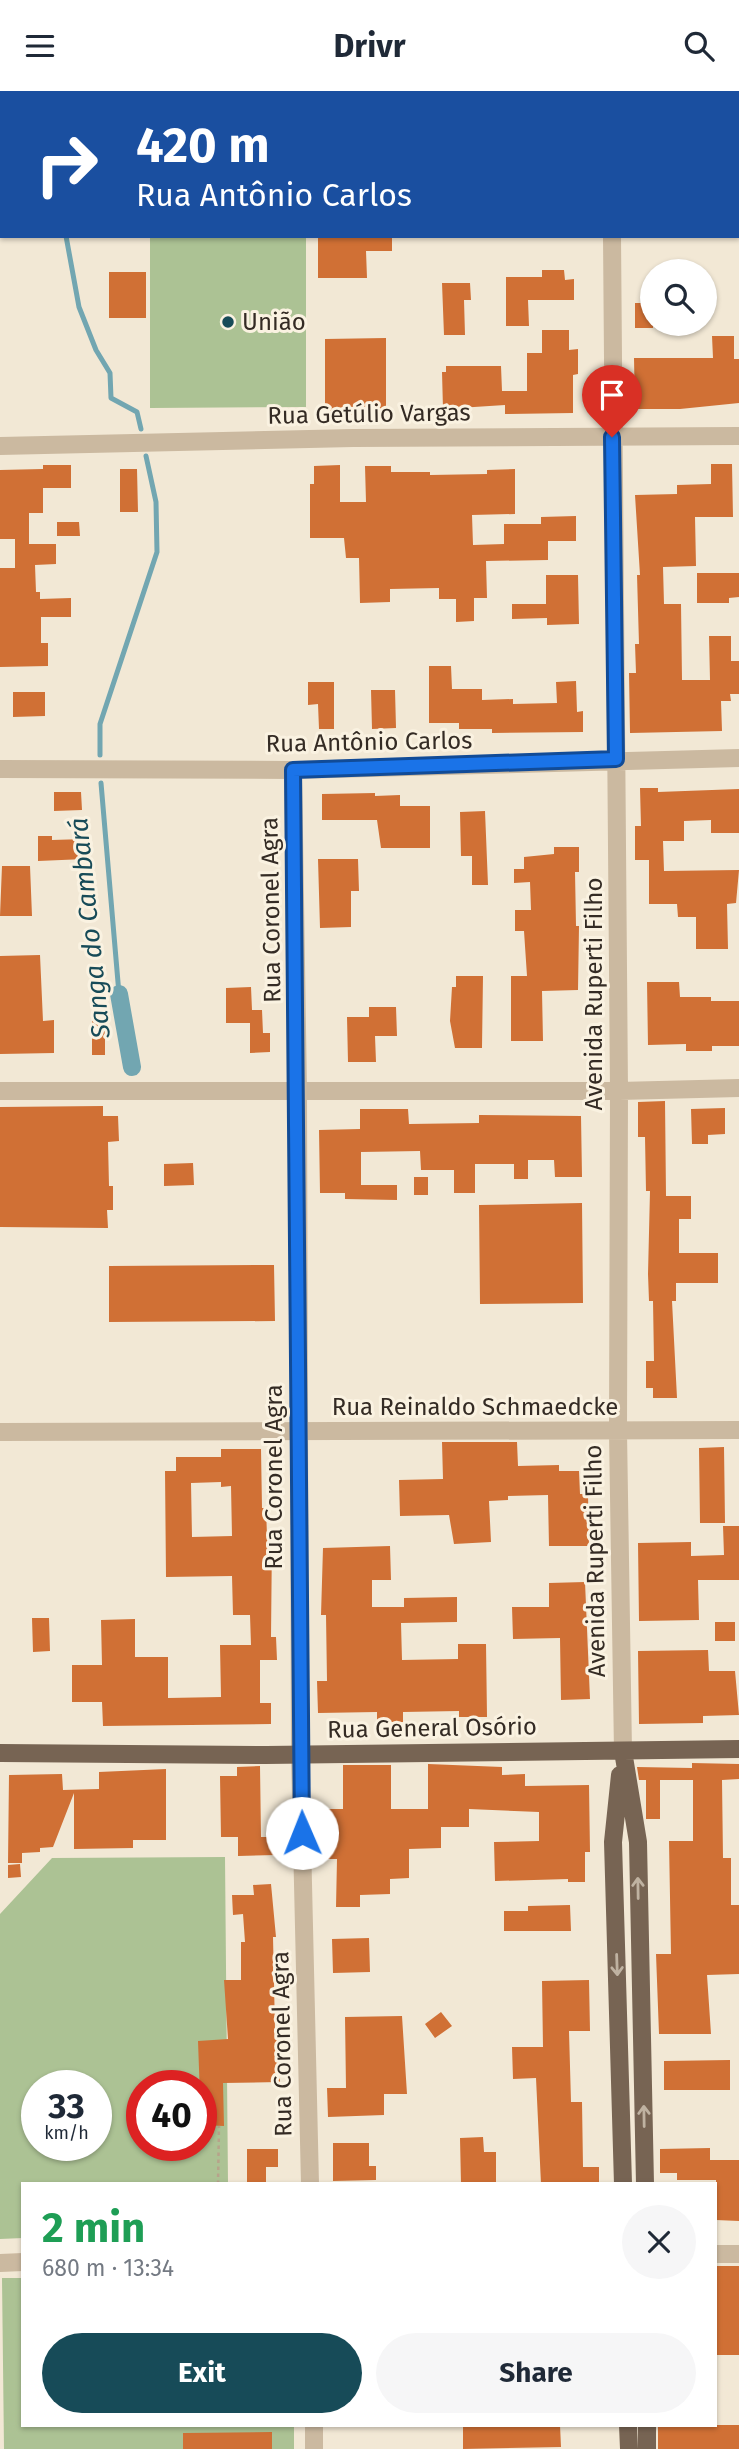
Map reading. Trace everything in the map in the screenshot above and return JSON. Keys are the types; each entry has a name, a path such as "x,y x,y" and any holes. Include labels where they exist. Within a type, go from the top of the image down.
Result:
{"main road":[{"name":"Rua General Osório","path":"0,1753 300,1755 739,1749"},
{"name":"Avenida Ruperti Filho","path":"623,1751 613,1842 623,2182"},
{"name":"Avenida Ruperti Filho","path":"623,1751 638,1842 645,2182"},
{"path":"628,2427 628,2449"},
{"path":"647,2427 647,2449"}],"street":[{"name":"Avenida Ruperti Filho","path":"612,238 619,1091 618,1432 623,1751"},
{"name":"Rua Getúlio Vargas","path":"0,446 353,437 739,436"},
{"name":"Rua Antônio Carlos","path":"0,769 293,770 616,759 739,758"},
{"name":"Rua Coronel Agra","path":"293,770 298,1092 300,1755 310,2182"},
{"path":"0,1091 619,1091 739,1088"},
{"name":"Rua Reinaldo Schmaedcke","path":"0,1432 739,1430"},
{"path":"717,2254 739,2253"},
{"path":"0,2263 21,2262"},
{"path":"314,2427 314,2449"}],"path":[{"path":"218,2182 219,2126"}],"green space":[{"name":"União","path":"150,238 306,238 306,407 150,408"},
{"path":"225,1857 228,2182 21,2182 21,2238 0,2239 0,1914 52,1858"},
{"path":"2,2278 21,2278 21,2427 294,2427 294,2449 4,2449"}],"building":[{"path":"318,238 392,238 392,251 366,251 367,278 318,278"},
{"path":"542,270 564,270 565,280 574,279 574,300 528,300 529,326 506,326 506,277 542,277"},
{"path":"109,272 146,272 146,318 109,318"},
{"path":"442,283 470,283 471,300 464,300 465,335 444,335"},
{"path":"635,303 640,303 640,328 635,328"},
{"path":"542,330 569,330 569,350 578,349 578,374 573,375 573,413 505,414 505,405 443,409 442,372 446,372 446,366 501,366 502,391 527,391 527,353 542,353"},
{"path":"712,336 734,336 734,359 739,359 739,403 680,409 635,409 634,358 713,358"},
{"path":"386,338 386,415 325,415 325,339"},
{"path":"711,464 732,464 733,517 695,517 696,566 663,567 664,604 681,604 682,680 710,680 709,636 731,636 731,661 739,661 739,694 730,694 731,701 721,701 722,731 630,733 629,673 636,673 635,644 639,644 637,575 640,575 635,495 677,494 677,485 711,484"},
{"path":"43,465 71,465 71,488 43,488 43,513 29,513 29,544 56,544 56,564 35,565 36,592 40,592 40,599 71,598 71,617 41,617 41,643 48,643 48,666 0,667 0,568 15,568 15,539 0,539 0,470 43,469"},
{"path":"340,465 340,502 366,502 365,466 391,466 391,472 430,472 430,475 487,474 487,470 515,469 515,514 472,515 473,545 504,544 504,524 541,524 541,517 576,516 576,541 548,541 548,560 486,561 487,598 474,598 474,621 456,622 456,599 439,599 439,588 390,589 390,602 360,603 359,558 346,558 344,538 310,538 310,484 314,484 314,466"},
{"path":"120,469 137,469 138,512 120,512"},
{"path":"57,522 79,522 80,536 57,536"},
{"path":"697,573 739,573 739,597 729,598 729,603 697,603"},
{"path":"546,575 578,575 579,624 547,625 547,618 512,619 512,604 546,604"},
{"path":"429,666 451,666 452,689 482,689 482,700 513,699 513,704 557,703 556,682 576,681 577,712 583,711 583,732 492,733 492,729 459,729 459,723 429,723"},
{"path":"308,682 334,682 334,729 319,729 318,704 308,705"},
{"path":"371,690 395,690 396,728 372,729"},
{"path":"13,692 45,692 45,716 13,717"},
{"path":"640,788 658,788 658,792 739,789 739,833 711,833 711,820 684,821 684,841 663,841 664,871 739,870 736,903 727,904 728,949 696,949 696,917 678,917 677,904 649,904 649,860 635,860 635,826 641,826"},
{"path":"54,792 81,792 82,810 54,811"},
{"path":"375,793 375,796 400,795 400,806 430,806 430,848 381,848 377,820 322,820 322,794"},
{"path":"485,811 488,885 472,885 472,856 461,856 460,812"},
{"path":"38,836 52,836 52,840 85,839 85,859 38,861"},
{"path":"554,847 579,847 579,872 575,872 576,926 579,926 578,990 542,991 543,1041 511,1041 511,976 527,976 524,931 515,931 515,910 531,910 530,882 514,883 514,869 524,869 524,857 554,854"},
{"path":"318,859 358,859 359,891 351,891 351,927 320,928"},
{"path":"2,866 30,866 32,916 0,916"},
{"path":"40,955 43,1021 54,1020 54,1053 0,1054 0,956"},
{"path":"456,976 483,976 482,1048 455,1048 450,1021 452,987 456,987"},
{"path":"647,982 679,982 680,997 739,1001 739,1046 712,1046 712,1051 686,1051 686,1044 648,1045"},
{"path":"251,987 252,1010 262,1010 263,1033 270,1033 270,1052 250,1053 250,1023 226,1023 226,988"},
{"path":"369,1007 396,1007 397,1036 375,1036 376,1062 348,1062 347,1017 369,1017"},
{"path":"92,1016 105,1016 105,1055 92,1055"},
{"path":"665,1101 666,1196 691,1196 691,1219 679,1219 679,1253 718,1253 718,1283 676,1283 676,1301 672,1301 677,1398 653,1398 653,1388 646,1388 646,1361 654,1361 653,1301 649,1301 648,1274 650,1191 646,1191 645,1137 638,1137 638,1102"},
{"path":"103,1106 103,1116 118,1116 119,1141 108,1142 109,1186 113,1186 113,1210 107,1210 108,1228 0,1227 0,1107"},
{"path":"725,1108 725,1134 708,1135 708,1144 692,1144 691,1109"},
{"path":"360,1109 408,1109 409,1124 479,1123 479,1115 581,1116 582,1177 555,1177 554,1160 528,1160 528,1179 514,1179 514,1164 475,1164 475,1193 454,1193 454,1170 421,1170 420,1151 361,1152 361,1185 397,1185 397,1200 345,1199 345,1193 320,1193 319,1130 360,1129"},
{"path":"193,1163 194,1185 164,1186 164,1164"},
{"path":"414,1177 428,1177 428,1195 414,1195"},
{"path":"582,1203 583,1303 480,1304 479,1205"},
{"path":"274,1265 275,1321 109,1322 109,1266"},
{"path":"442,1442 517,1442 518,1466 559,1465 559,1471 579,1471 580,1494 588,1494 589,1546 549,1546 548,1495 508,1496 508,1500 489,1501 491,1542 454,1544 449,1515 400,1516 399,1480 443,1479"},
{"path":"724,1447 725,1523 700,1523 699,1448"},
{"path":"221,1449 261,1449 262,1508 266,1508 267,1536 272,1536 271,1637 276,1637 277,1660 260,1660 260,1703 271,1703 271,1724 103,1726 102,1702 72,1702 72,1665 102,1665 101,1620 135,1619 135,1657 168,1657 168,1698 221,1697 220,1645 251,1645 250,1615 233,1615 232,1576 166,1577 165,1471 176,1471 176,1457 221,1457","holes":["221,1482 221,1487 231,1486 232,1536 192,1537 191,1483"]},
{"path":"723,1526 739,1526 739,1580 698,1580 699,1620 639,1621 638,1543 691,1542 691,1556 724,1555"},
{"path":"390,1546 391,1580 372,1580 372,1607 404,1607 404,1598 457,1597 457,1622 401,1623 402,1660 458,1659 458,1644 486,1644 487,1717 459,1717 459,1711 403,1712 403,1722 377,1722 377,1712 318,1713 317,1681 327,1681 326,1615 321,1615 323,1548"},
{"path":"585,1582 590,1699 561,1700 560,1638 513,1639 512,1607 549,1607 549,1583"},
{"path":"32,1618 49,1618 50,1651 33,1652"},
{"path":"715,1622 735,1622 735,1641 715,1641"},
{"path":"708,1650 709,1671 735,1671 739,1715 703,1716 703,1723 639,1724 638,1651"},
{"path":"692,1763 739,1764 739,1779 722,1780 723,1858 731,1858 731,1905 739,1905 739,1974 707,1975 711,2034 659,2034 656,1954 671,1954 669,1841 693,1841 693,1780 660,1780 660,1819 646,1819 646,1780 639,1780 637,1767 692,1768"},
{"path":"428,1764 502,1767 502,1775 525,1774 525,1786 589,1785 590,1852 585,1852 585,1882 568,1882 568,1879 495,1881 494,1842 539,1841 539,1812 469,1809 469,1827 441,1827 441,1848 409,1849 409,1878 390,1879 390,1894 360,1895 360,1907 336,1907 337,1859 321,1859 320,1809 343,1809 343,1765 391,1765 391,1809 428,1809"},
{"path":"260,1766 261,1837 276,1837 276,1855 238,1856 238,1837 221,1837 220,1776 237,1776 237,1767"},
{"path":"166,1769 166,1840 133,1840 133,1848 74,1849 74,1793 53,1847 40,1848 40,1852 22,1853 22,1863 8,1863 9,1775 62,1774 63,1790 99,1789 99,1772"},
{"path":"20,1864 21,1877 8,1878 8,1865"},
{"path":"271,1884 276,1937 273,1937 275,2030 278,2030 280,2082 223,2083 224,2126 217,2126 217,2070 199,2070 198,2041 228,2039 224,1980 241,1980 241,1942 245,1942 243,1914 233,1915 232,1895 254,1895 253,1885"},
{"path":"570,1905 571,1931 504,1931 504,1911 528,1911 528,1906"},
{"path":"369,1938 370,1972 333,1973 332,1939"},
{"path":"589,1980 590,2031 569,2031 571,2102 582,2102 583,2167 599,2167 599,2182 541,2182 536,2078 513,2079 512,2047 543,2047 542,1981"},
{"path":"441,2012 452,2026 435,2038 425,2024"},
{"path":"402,2016 407,2094 384,2094 384,2115 328,2117 327,2088 346,2088 345,2017"},
{"path":"730,2060 730,2090 664,2090 664,2061"},
{"path":"483,2137 484,2152 496,2152 496,2182 461,2182 460,2138"},
{"path":"333,2143 369,2143 369,2166 376,2166 376,2180 333,2181"},
{"path":"710,2148 710,2160 739,2160 739,2221 717,2220 716,2180 677,2180 677,2173 660,2173 660,2149"},
{"path":"247,2149 278,2149 278,2167 266,2167 266,2182 247,2182"},
{"path":"717,2266 739,2266 739,2355 717,2355"},
{"path":"739,2425 739,2449 658,2449 658,2427"},
{"path":"463,2427 560,2427 561,2447 463,2449"},
{"path":"272,2432 272,2449 183,2449 183,2433"}],"waterway":[{"name":"Sanga do Cambará","path":"66,238 79,307 96,350 110,373 111,398 137,412 141,429"},
{"name":"Sanga do Cambará","path":"100,755 100,724 157,552 156,502 146,456"},
{"name":"Sanga do Cambará","path":"101,783 119,994"},
{"name":"Sanga do Cambará","path":"119,994 132,1067"}],"place":[{"name":"União","path":"228,322"}],"route":[{"path":"302,1833 298,1092 293,770 616,759 612,437"}]}
